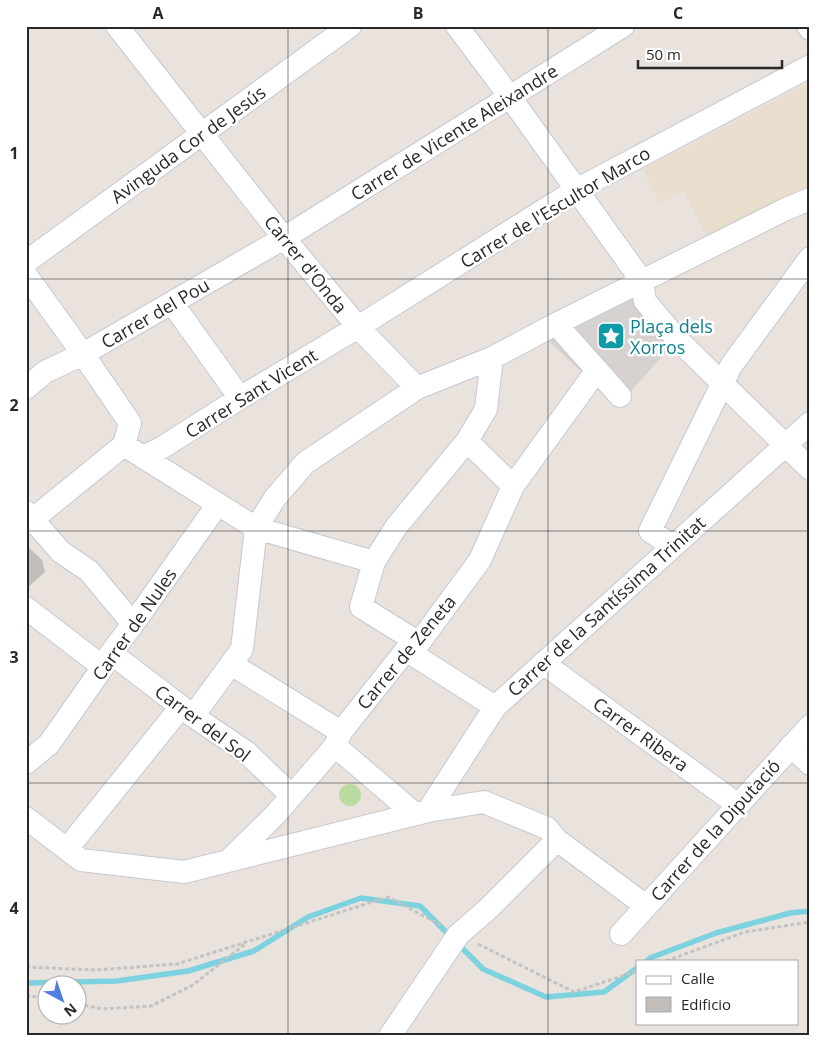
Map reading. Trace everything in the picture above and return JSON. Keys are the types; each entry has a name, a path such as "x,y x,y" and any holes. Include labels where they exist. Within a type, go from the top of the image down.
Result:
{"street":[{"name":"Carrer d'Onda","path":"117,26 284,238 358,327 417,388"},
{"name":"Avinguda Cor de Jesús","path":"28,261 350,26"},
{"path":"457,26 642,281 645,301 677,339 810,469"},
{"name":"Carrer de Vicente Aleixandre","path":"284,238 623,26"},
{"name":"Carrer de l'Escultor Marco","path":"358,327 576,190 810,66"},
{"path":"67,849 231,664 242,648 256,528 275,498 305,463 417,388 492,358 786,209 810,199"},
{"name":"Carrer del Pou","path":"26,388 45,372 83,354 284,238"},
{"path":"673,546 650,531 731,366 810,258"},
{"path":"28,261 83,354 130,423 124,445 28,518 61,552 89,571 133,624"},
{"path":"172,304 240,398"},
{"name":"Carrer Sant Vicent","path":"143,457 163,447 358,327"},
{"path":"548,329 597,370 620,396"},
{"path":"492,358 486,409 467,441 396,527 374,562 361,607 495,707"},
{"name":"Carrer de Zeneta","path":"227,861 276,816 480,560 514,486 597,370"},
{"name":"Carrer de la Santíssima Trinitat","path":"421,812 495,707 810,423"},
{"path":"467,441 514,486"},
{"path":"124,445 256,528 374,562"},
{"name":"Carrer de Nules","path":"34,752 107,660 218,504"},
{"name":"Carrer del Sol","path":"26,608 246,752 292,796"},
{"name":"Carrer Ribera","path":"544,663 738,805"},
{"path":"231,664 338,739 421,812"},
{"name":"Carrer de la Diputació","path":"621,934 810,726"},
{"path":"791,746 810,764"},
{"path":"26,818 81,860 184,872 421,812 484,802 547,828 557,840 646,906"},
{"path":"390,1036 458,934 490,908 557,840"}],"path":[{"path":"26,967 96,970 178,964 388,897 574,992 636,971"},
{"path":"669,960 745,932 810,922"},
{"path":"88,1006 102,1008 152,1006 193,985 247,942"}],"shaded area":[{"path":"810,82 810,191 707,237 684,191 660,203 643,170"},
{"name":"Plaça dels Xorros","path":"617,282 655,300 677,339 619,405 540,333"}],"green space":[{"path":"346,784 354,784 361,791 361,799 354,806 346,806 339,799 339,791"}],"building":[{"path":"26,545 42,560 45,572 26,589"}],"waterway":[{"path":"26,983 117,981 188,971 254,951 308,917 361,898 420,906 452,938"},
{"path":"648,960 716,933 790,913 810,911"},
{"path":"458,944 483,969 546,997 604,992 636,969"}],"place":[{"name":"Plaça dels Xorros","path":"611,336"}]}
